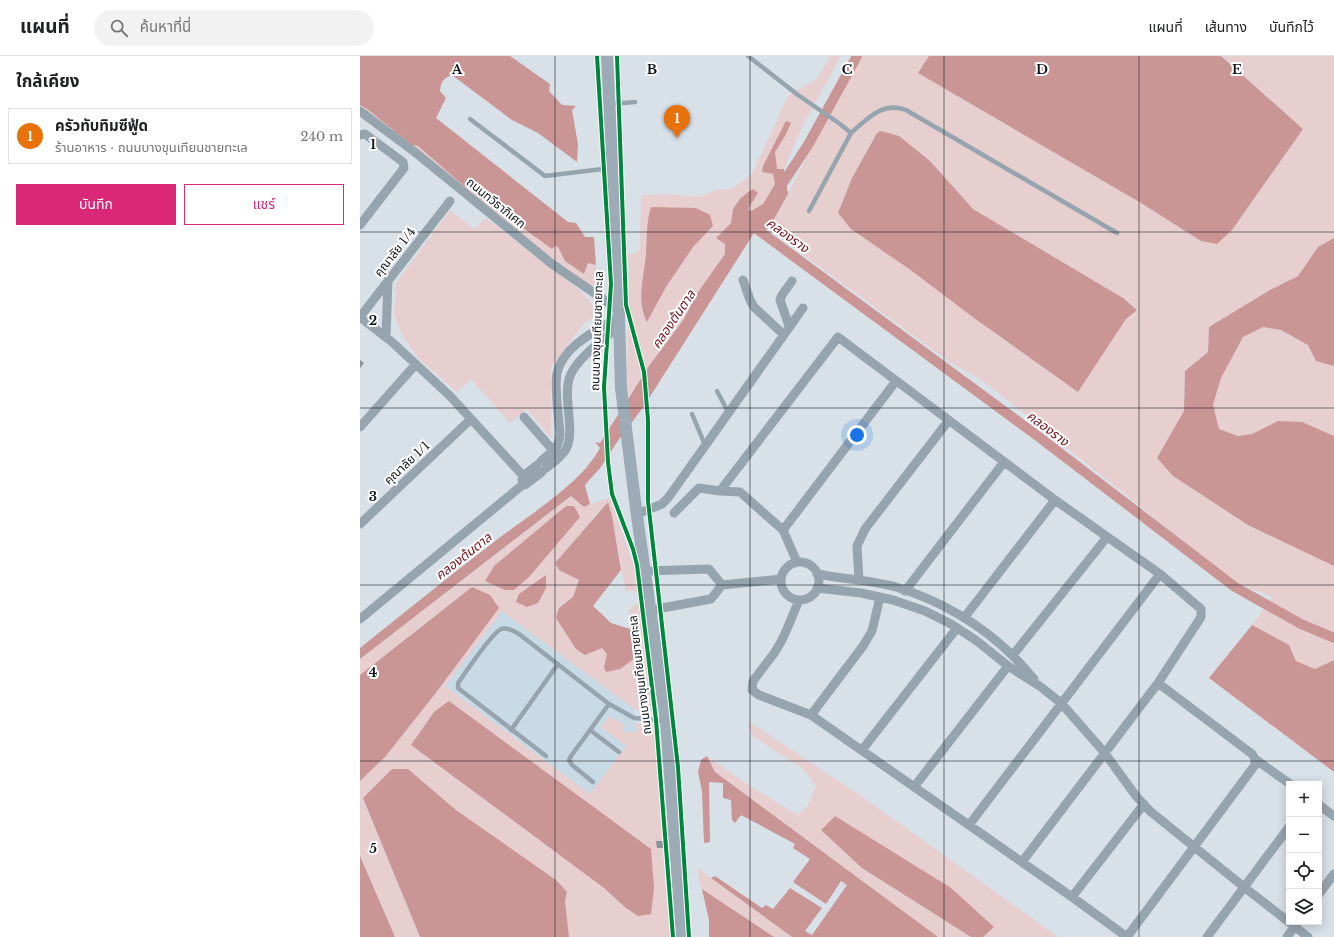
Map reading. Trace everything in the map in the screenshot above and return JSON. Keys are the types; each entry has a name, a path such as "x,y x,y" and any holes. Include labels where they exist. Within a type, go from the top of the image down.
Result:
{"main road":[{"name":"ถนนบางขุนเทียนชายทะเล","path":"607,56 613,168 621,388 666,721 682,937"}],"street":[{"name":"ถนนทวีธาภิเศก","path":"360,111 416,153 619,318"},
{"path":"360,135 365,134 403,162 404,168 360,225"},
{"name":"คุณาลัย 1/4","path":"360,317 450,201"},
{"path":"386,337 388,280"},
{"path":"743,280 754,307 783,334"},
{"path":"789,326 780,300 792,281"},
{"path":"637,514 662,504 668,498 783,334 803,308"},
{"path":"360,317 386,337 416,364 471,419 526,479"},
{"path":"360,619 520,487 526,479 556,454 565,451 568,445 570,432 568,394 570,377 577,363 619,318"},
{"path":"556,454 560,434 556,380 560,364 582,340 619,318"},
{"path":"720,491 838,337 1054,500 1160,574 1201,610 1201,617 1158,683 1104,752 1022,862"},
{"path":"360,427 416,364"},
{"path":"783,530 896,381"},
{"path":"524,417 556,454"},
{"name":"คุณาลัย 1/1","path":"360,524 471,419"},
{"path":"859,580 857,546 865,529 948,420"},
{"path":"905,591 1004,462"},
{"path":"674,513 700,488 740,492 783,530 797,562"},
{"path":"964,618 1054,500"},
{"path":"1013,655 1107,536"},
{"path":"797,562 803,562 814,569 818,574 819,581 817,588 811,596 799,600 788,595 781,585 781,579 786,568 797,562"},
{"path":"645,571 709,569 722,585"},
{"path":"818,574 859,580 896,588 928,599 956,612 982,630 1013,655 1041,687"},
{"path":"969,825 1160,574"},
{"path":"651,610 711,599 722,585 781,579"},
{"path":"817,588 861,593 893,600 925,611 957,628 977,641 1008,666 1041,687 1061,703 1104,752 1136,796 1151,812 1244,887 1286,916"},
{"path":"811,715 872,631 880,597"},
{"path":"799,600 782,640 775,652 753,681 752,690 758,695 811,715 1127,937 1255,764 1255,759"},
{"path":"862,750 957,628"},
{"path":"914,787 1008,666"},
{"path":"1158,683 1252,754 1255,759 1286,781"},
{"path":"1072,897 1144,804"},
{"path":"1322,807 1334,816"},
{"path":"1207,937 1286,831"},
{"path":"1322,890 1334,874"},
{"path":"1287,937 1296,925"},
{"path":"1298,925 1308,937"}],"lane":[{"path":"748,56 850,133"},
{"path":"609,104 635,102"},
{"path":"809,211 850,133 875,112 887,108 899,107 1117,233"},
{"path":"470,119 545,176 613,168"},
{"path":"717,391 728,412"},
{"path":"692,414 705,445"},
{"path":"510,495 528,487 561,461 569,451 568,445"},
{"path":"546,756 458,688 458,683 500,630 508,629 519,634 610,704 634,718 666,721"},
{"path":"511,730 558,664"},
{"path":"593,782 572,765 569,760 570,756 610,704"},
{"path":"590,730 618,752"}],"shaded area":[{"path":"360,56 510,56 550,84 549,91 562,105 576,106 572,110 578,144 577,162 538,133 512,120 452,75 446,78 442,83 440,91 446,98 436,118 568,222 576,223 585,237 594,237 596,265 588,263 584,274 565,261 558,247 555,246 552,249 519,225 514,219 508,218 490,201 481,200 472,189 464,186 418,146 412,145 360,105"},
{"path":"827,56 841,56 803,125 784,169 777,170 775,152 785,136 763,166 762,172 773,174 775,184 763,204 751,211 748,209 758,193 747,193 733,209 731,223 716,238 725,244 725,254 696,295 684,319 629,396 627,386 628,255 640,251 641,195 667,194 700,197 716,190 732,189 752,174 788,96 816,79 830,58","holes":["648,217 713,226 693,247 666,287 647,322 643,314"]},
{"path":"863,56 929,56 918,73 1141,203 1201,241 1217,244 1232,230 1303,129 1221,56 1334,56 1334,238 1318,247 1298,276 1270,290 1209,327 1208,352 1185,371 1184,411 1157,458 1173,476 1248,525 1334,566 1334,660 1315,669 1296,661 1289,645 1252,625 1273,597 1236,583 982,380 951,363 769,228 820,130","holes":["877,133 930,161 973,209 1123,298 1137,309 1126,319 1078,392 974,318 838,213 852,178"]},
{"path":"929,56 1221,56 1303,129 1232,230 1217,244 1201,241 1141,203 918,73"},
{"path":"360,105 412,145 418,146 464,186 472,189 481,200 490,201 514,219 519,225 558,247 565,261 584,274 588,263 596,265 598,287 581,281 360,109"},
{"path":"786,121 791,123 775,152 777,169 784,169 788,194 769,228 754,233 644,406 617,442 601,467 585,485 590,504 584,507 571,496 360,659 360,648 473,558 565,489 591,462 600,448 595,442 600,443 649,366 684,319 696,295 725,254 725,244 716,238 731,223 733,209 740,199 753,189 758,193 748,209 751,211 763,204 775,184 773,174 762,172 763,166"},
{"path":"881,131 899,136 930,161 973,209 1123,298 1137,310 1126,319 1078,392 974,318 912,271 851,229 838,213 852,178 877,133"},
{"path":"651,207 696,208 710,215 713,226 693,247 666,287 647,322 641,297 646,254 647,225"},
{"path":"450,210 474,229 486,218 581,291 600,313 583,324 551,368 551,438 527,409 510,423 471,379 457,392 419,359 403,337 394,315 396,283"},
{"path":"1334,238 1334,366 1316,361 1308,345 1281,330 1263,327 1243,337 1221,378 1213,405 1219,429 1238,436 1252,434 1278,421 1302,422 1334,436 1334,566 1248,525 1173,476 1157,458 1184,411 1185,371 1208,352 1209,327 1270,290 1298,276 1318,247"},
{"path":"1263,327 1281,330 1308,345 1317,361 1334,366 1334,436 1278,421 1256,432 1243,435 1228,433 1219,429 1213,405 1221,378 1243,337"},
{"path":"572,496 584,507 610,498 633,564 640,594 631,590 626,592 612,516 607,502 555,563 559,570 579,580 573,597 559,608 585,655 602,648 607,654 604,667 606,672 635,658 630,629 629,610 634,605 640,604 654,701 649,710 635,710 502,611 445,686 590,794 626,746 601,727 609,716 623,724 624,732 637,732 636,723 655,724 663,855 670,937 569,937 565,901 567,892 456,810 408,769 363,798 420,937 395,937 360,856 360,781 385,757 435,694 472,587 360,675 360,659","holes":["574,506 485,581 494,566 566,507","434,712 626,908 604,888 411,745"]},
{"path":"608,502 612,516 621,570 593,606 611,623 630,629 635,658 620,669 606,672 604,667 607,654 602,648 585,655 576,649 556,618 559,608 573,597 579,580 559,570 555,563"},
{"path":"566,506 574,506 580,517 529,577 514,590 505,590 485,581 494,566"},
{"path":"546,575 546,588 538,603 527,607 516,602 519,594"},
{"path":"472,587 490,595 499,608 435,694 385,757 360,781 360,675"},
{"path":"502,610 634,704 649,838 445,686"},
{"path":"1252,625 1289,645 1296,661 1315,669 1334,660 1334,772 1209,678"},
{"path":"449,701 651,849 654,888 651,914 638,916 626,908 604,888 411,745 434,712"},
{"path":"748,721 864,798 1058,937 983,937 994,927 821,830 862,868 971,937 938,937 715,772 707,756 753,788 798,815 807,807 816,786 802,768 752,736"},
{"path":"707,756 715,772 938,937 792,937 711,878 715,876 762,908 766,905 773,909 790,888 822,908 805,931 812,935 847,885 841,881 826,904 793,882 810,859 793,848 795,844 741,815 735,823 732,820 731,800 723,798 723,783 709,782 710,842 704,843 702,791 698,772 701,760"},
{"path":"392,769 408,769 456,810 556,880 567,892 565,901 569,937 420,937 363,798"},
{"path":"835,816 951,888 994,927 983,937 971,937 862,868 821,830"},
{"path":"360,856 395,937 360,937"},
{"path":"698,868 791,937 774,937 702,889 699,881"},
{"path":"702,889 774,937 709,937 709,920"}],"building":[{"path":"360,360 364,363 360,368"},
{"path":"656,841 664,841 664,848 657,848"}],"waterway":[{"name":"คลองต้นตาล","path":"779,189 808,145 857,56"},
{"name":"คลองราง","path":"754,227 1039,437 1235,587 1301,624 1334,638"}],"cycle path":[{"path":"597,56 611,284 604,387 608,462 612,494 633,549 637,565 656,720 673,937"},
{"path":"617,56 626,305 644,372 648,420 648,501 678,767 689,937"}],"place":[{"name":"ครัวทับทิมซีฟู้ด","path":"677,138"}]}
